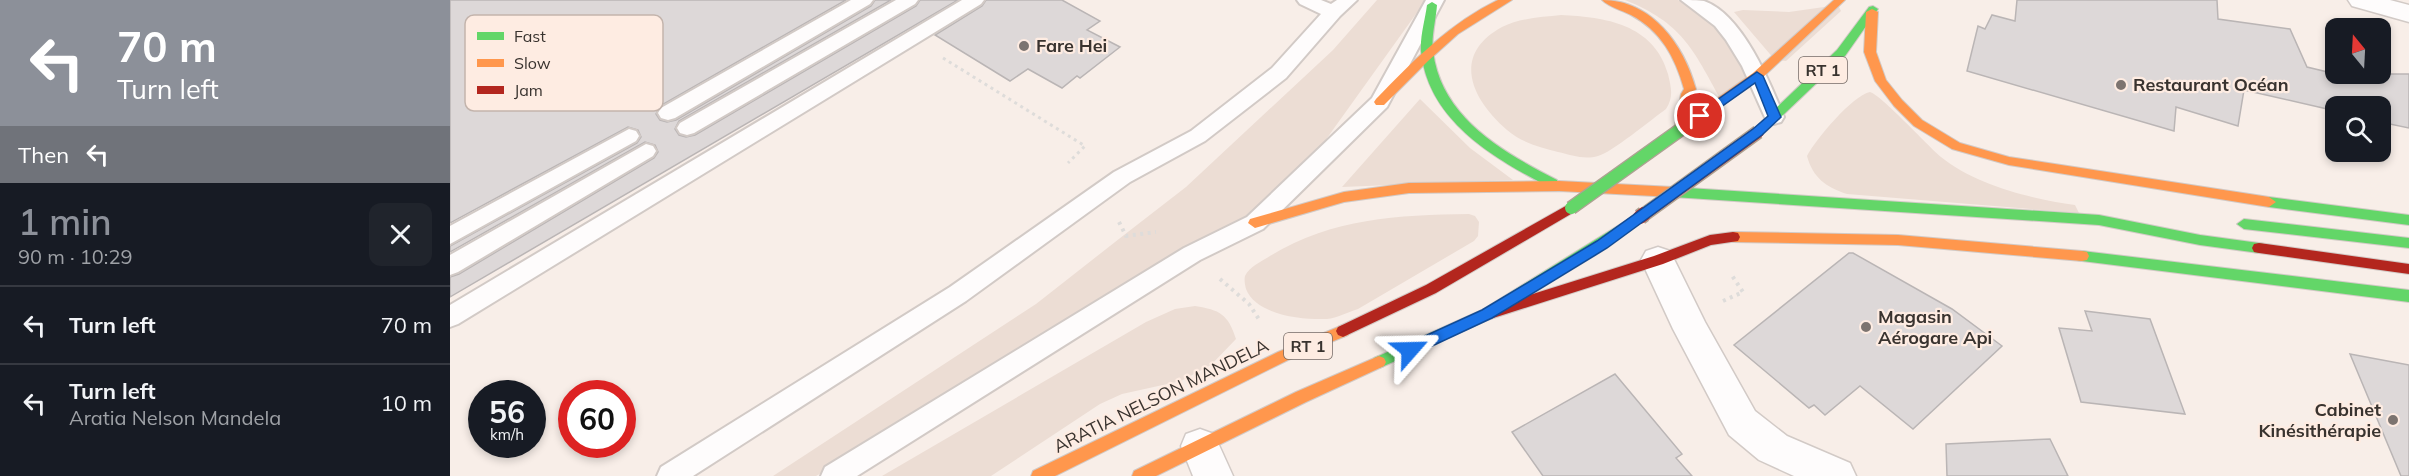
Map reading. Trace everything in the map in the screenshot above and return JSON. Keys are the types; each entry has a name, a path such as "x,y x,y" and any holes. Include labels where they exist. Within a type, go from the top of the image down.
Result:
{"main road":[{"path":"1380,102 1427,54 1473,16 1507,0"},
{"path":"1607,0 1640,13 1659,27 1672,42 1687,71 1690,90 1686,94 1680,130"},
{"name":"ARATIA NELSON MANDELA","path":"1039,476 1283,356 1404,304 1484,262 1571,208 1757,76 1839,0"},
{"name":"RT 1","path":"1140,476 1206,461 1301,397 1487,314 1602,244 1758,132 1841,53 1881,0"},
{"path":"1434,3 1427,54 1438,94 1459,122 1511,163 1559,186"},
{"path":"1872,12 1871,56 1881,83 1910,114 1941,138 1983,155 2312,210 2409,220"},
{"path":"1255,223 1344,197 1409,188 1559,186 1761,196 2099,220 2173,220"},
{"path":"2099,220 2200,240 2409,269"},
{"path":"2231,224 2409,243"},
{"path":"1487,314 1658,260 1710,240 1737,236 1898,240 2183,267 2409,296"}],"street":[{"path":"2361,0 2409,14"},
{"path":"1658,260 1690,330 1742,423 1773,448 1836,476"}],"lane":[{"path":"678,121 864,0"},
{"path":"678,121 891,0"},
{"path":"678,121 909,0"},
{"path":"450,317 975,0"},
{"path":"1306,0 1340,6"},
{"path":"1690,0 1730,31 1745,50 1774,117"},
{"path":"834,476 1192,254 1255,223 1380,102 1434,3"},
{"path":"670,476 958,294 1122,177 1198,136 1279,73 1340,6"},
{"path":"450,236 638,144"},
{"path":"450,253 638,144"},
{"path":"450,266 638,144"}],"path":[{"path":"940,56 1085,146 1068,163"}],"shaded area":[{"path":"1377,0 1426,0 1317,152 1285,189 1183,262 816,476 773,476 1036,304 1186,187 1333,50"},
{"path":"1625,0 1678,0 1690,6 1724,32 1753,85 1721,100 1693,52 1673,28 1660,18"},
{"path":"1838,5 1841,11 1786,61 1775,60 1734,12 1743,10 1789,12"},
{"path":"1561,15 1594,18 1626,26 1652,44 1661,57 1668,74 1671,96 1666,109 1622,142 1598,156 1573,156 1519,138 1494,118 1476,91 1472,77 1472,64 1476,51 1486,38 1509,24"},
{"path":"1870,92 1955,167 1987,183 2023,195 2075,205 2079,213 1847,194 1833,188 1821,181 1807,156 1845,109"},
{"path":"1420,99 1470,148 1513,180 1342,187"},
{"path":"1469,214 1475,216 1479,222 1478,236 1474,241 1358,309 1339,316 1317,319 1281,314 1259,305 1246,289 1245,276 1253,267 1294,243 1318,234 1366,221"},
{"path":"1195,306 1211,309 1222,315 1230,324 1236,339 1211,365 1181,381 1122,394 1100,404 991,476 882,476 1146,322 1175,309"}],"building":[{"path":"450,0 846,0 663,104 663,15 465,15 465,111 658,111 656,114 660,120 667,122 676,120 871,6 875,0 891,0 679,121 675,129 679,135 686,137 695,135 916,6 920,0 958,0 450,297 450,277 459,274 654,158 658,152 655,145 645,142 450,252 450,246 637,143 641,137 638,130 628,127 450,223"},
{"name":"Fare Hei","path":"986,0 1062,0 1100,21 1087,30 1120,47 1080,78 1077,76 1062,88 1028,69 1010,81 935,35 982,6"},
{"path":"2017,0 2217,0 2218,19 2290,29 2307,67 2325,71 2325,84 2391,84 2391,74 2409,74 2409,128 2391,124 2391,96 2325,96 2325,108 2244,90 2238,126 2176,107 2174,131 1967,71 1978,26 1985,29 1992,15 2015,21"},
{"name":"Magasin Aérogare Api","path":"1849,253 1853,253 1952,309 2002,346 1913,429 1860,386 1825,415 1814,405 1809,408 1734,345"},
{"path":"2085,311 2150,319 2185,414 2081,402 2059,328 2092,331"},
{"name":"Cabinet Kinésithérapie","path":"2350,354 2409,365 2409,476 2401,476"},
{"path":"1615,374 1682,454 1676,458 1692,476 1543,476 1512,432"},
{"path":"2050,439 2068,476 1947,476 1946,444"}],"traffic: fast":[{"path":"1432,5 1427,51 1432,75 1441,96 1455,115 1490,147 1552,183"},
{"path":"1758,132 1841,53 1873,9"},
{"path":"1571,208 1680,130"},
{"path":"1673,192 2099,220 2200,240 2259,248"},
{"path":"2269,202 2409,220"},
{"path":"1379,362 1487,314 1602,244 1640,217"},
{"path":"2244,224 2409,243"},
{"path":"2082,256 2409,296"}],"traffic: slow":[{"path":"1380,102 1454,31 1488,9 1507,0"},
{"path":"1607,0 1638,14 1651,23 1662,32 1679,57 1690,89 1687,94 1681,130"},
{"path":"1680,130 1757,76 1840,0"},
{"path":"1872,12 1870,52 1881,81 1918,123 1956,146 2009,161 2269,202"},
{"path":"1255,223 1344,197 1409,188 1559,186 1673,192"},
{"path":"1733,237 1898,240 2082,256"},
{"path":"1039,476 1283,356 1343,331"},
{"path":"1140,476 1301,397 1379,362"}],"traffic: jam":[{"path":"1640,217 1758,132"},
{"path":"1343,331 1431,289 1571,208"},
{"path":"1487,314 1658,260 1710,240 1733,237"},
{"path":"2259,248 2409,269"}],"place":[{"name":"Fare Hei","path":"1024,46"},
{"name":"Restaurant Océan","path":"2121,85"},
{"name":"Magasin Aérogare Api","path":"1866,327"},
{"name":"Cabinet Kinésithérapie","path":"2393,420"}],"route":[{"path":"1410,350 1487,314 1602,244 1758,132 1774,117 1757,76 1700,116"}]}
